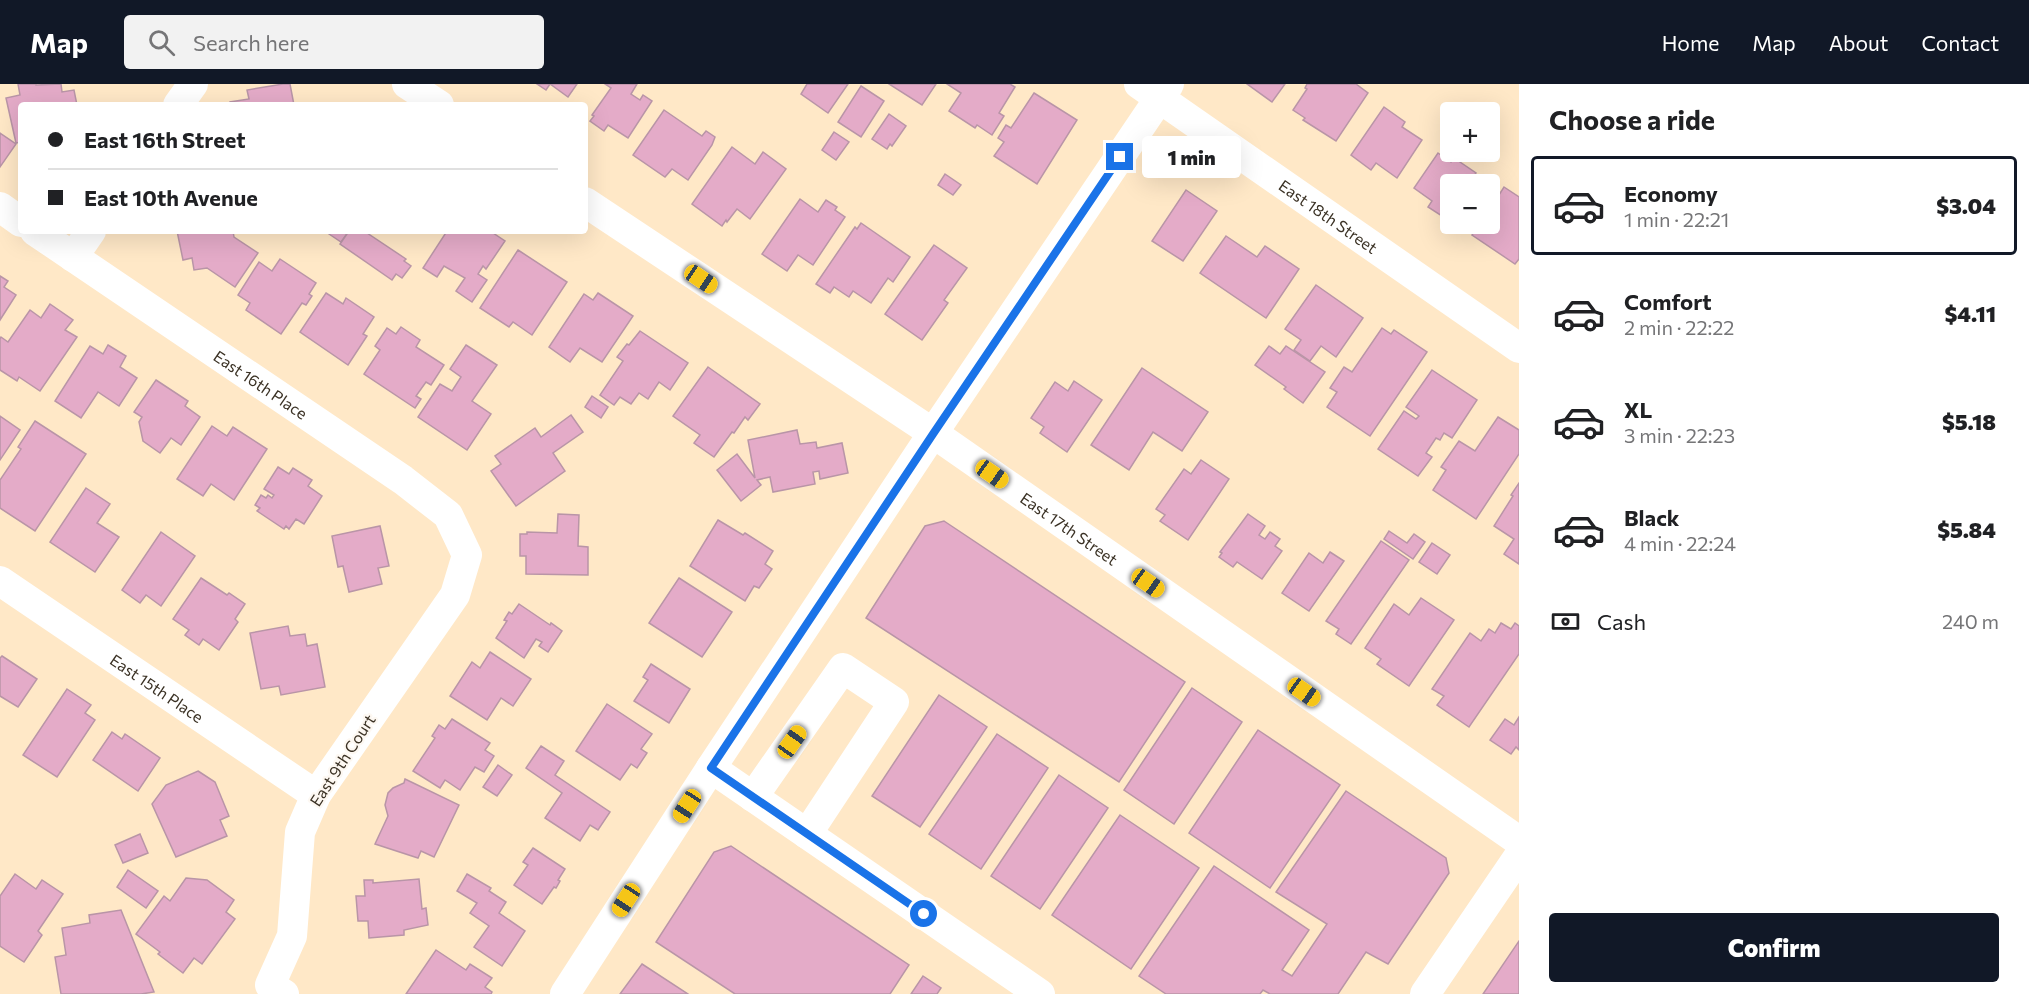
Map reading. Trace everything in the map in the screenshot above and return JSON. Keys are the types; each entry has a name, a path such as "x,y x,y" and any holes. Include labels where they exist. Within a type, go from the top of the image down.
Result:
{"street":[{"path":"180,102 193,84"},
{"path":"407,84 434,102"},
{"path":"565,994 711,768 933,434 1156,89"},
{"name":"East 18th Street","path":"1156,89 1519,348"},
{"name":"East 17th Street","path":"588,204 933,434 1519,841"},
{"path":"0,207 18,220"},
{"name":"East 16th Place","path":"39,234 403,480 448,515 467,555"},
{"path":"73,257 89,234"},
{"name":"East 9th Court","path":"272,991 292,936 300,832 316,795 455,595 467,555"},
{"name":"East 15th Place","path":"0,581 316,795"},
{"path":"753,797 843,668 894,702 807,834"},
{"path":"711,768 1040,994"},
{"path":"1425,994 1519,856"}],"building":[{"path":"18,84 61,84 62,92 74,90 76,102 18,102 18,143 16,143 6,98 20,95"},
{"path":"290,84 293,102 230,102 249,99 247,90"},
{"path":"537,84 550,84 546,90"},
{"path":"550,84 577,84 568,97"},
{"path":"605,84 637,84 631,94 640,100 643,95 652,101 628,138 608,125 604,131 590,121 611,88"},
{"path":"807,84 848,84 828,113 801,94"},
{"path":"889,84 936,84 922,105"},
{"path":"947,84 1010,84 1015,87 999,113 1004,116 992,135 977,125 975,128 949,111 961,93"},
{"path":"1247,84 1285,84 1272,102"},
{"path":"1307,84 1356,84 1368,93 1336,141 1303,120 1305,118 1293,110 1307,89 1305,88"},
{"path":"861,86 884,101 861,137 838,122"},
{"path":"1034,93 1077,120 1037,184 994,156 1004,142 998,138 1006,125 1011,128"},
{"path":"1384,107 1405,122 1402,127 1422,140 1397,178 1376,163 1371,170 1351,155"},
{"path":"664,110 702,136 706,131 715,137 688,180 672,169 665,177 633,155"},
{"path":"889,114 906,126 892,146 890,144 887,149 872,139"},
{"path":"834,132 849,142 836,160 822,150"},
{"path":"0,133 16,144 0,167"},
{"path":"732,147 755,164 763,152 786,169 750,219 737,209 722,226 692,204"},
{"path":"1438,153 1440,162 1460,162 1476,173 1440,174 1440,215 1428,207 1432,201 1414,188"},
{"path":"945,174 961,185 953,195 938,185"},
{"path":"1504,187 1519,197 1519,259 1515,264 1472,235 1500,234 1500,193"},
{"path":"1186,190 1217,211 1183,261 1152,241"},
{"path":"800,199 818,212 826,200 837,207 835,210 845,217 813,265 798,255 787,271 762,254"},
{"path":"861,223 910,257 893,282 888,278 871,303 853,291 849,297 834,287 830,293 816,284 855,227 857,229"},
{"path":"178,234 234,234 234,237 258,253 235,287 207,268 194,270 192,258 183,260"},
{"path":"329,234 347,234 341,242"},
{"path":"347,234 368,234 406,259 404,261 411,266 402,278 396,274 392,280 340,244"},
{"path":"445,234 494,234 505,241 486,269 483,266 478,274 487,280 472,302 456,291 465,278 444,266 437,277 423,268"},
{"path":"1226,236 1257,257 1265,246 1299,269 1266,318 1200,273"},
{"path":"934,245 967,268 944,300 948,303 922,340 885,314"},
{"path":"518,250 567,282 532,335 513,322 509,327 480,308"},
{"path":"280,259 316,283 309,294 312,296 306,305 302,303 281,334 246,310 250,303 238,295 259,262 272,271"},
{"path":"0,276 8,281 4,287 16,295 0,320"},
{"path":"1316,285 1363,318 1336,357 1321,346 1310,361 1294,350 1301,340 1285,329"},
{"path":"326,293 343,304 346,298 374,317 363,334 367,336 348,365 300,332"},
{"path":"598,293 633,316 602,362 580,348 570,362 549,347 584,294 593,300"},
{"path":"50,304 73,320 65,330 77,337 40,391 19,377 17,381 0,370 0,339 1,337 8,342 30,310 41,318"},
{"path":"401,327 420,340 416,347 444,365 431,385 426,382 416,396 421,399 415,408 364,374 380,350 375,346 387,328 396,334"},
{"path":"1382,328 1391,334 1394,330 1427,352 1370,436 1327,407 1337,392 1330,388 1344,367 1352,372"},
{"path":"640,331 688,363 670,390 659,382 648,399 639,393 631,404 620,397 614,405 600,395 623,361 617,357"},
{"path":"108,345 126,356 120,367 137,378 119,406 98,392 81,418 55,401 90,346 103,354"},
{"path":"466,345 497,365 472,401 491,414 467,450 418,417 440,384 452,391 461,377 450,369"},
{"path":"1269,346 1280,354 1286,346 1325,372 1303,403 1284,389 1286,387 1255,365"},
{"path":"708,367 760,404 748,420 745,417 714,457 694,443 700,435 673,416"},
{"path":"1142,368 1208,412 1182,451 1153,432 1129,470 1091,445"},
{"path":"1432,370 1477,400 1452,438 1444,433 1440,440 1436,438 1426,453 1432,457 1418,476 1378,449 1404,411 1416,419 1419,416 1406,407"},
{"path":"156,380 188,401 185,406 200,417 181,445 171,438 160,453 143,441 139,422 142,417 134,412"},
{"path":"1074,381 1102,400 1067,452 1040,433 1044,427 1031,418 1055,382 1068,391"},
{"path":"592,396 608,407 601,418 585,407"},
{"path":"571,415 583,432 553,453 565,471 516,506 491,471 501,464 495,456 535,428 541,437"},
{"path":"0,416 20,430 0,460"},
{"path":"1498,417 1519,430 1519,454 1476,519 1433,490 1446,470 1441,467 1459,441 1475,451"},
{"path":"35,421 86,454 35,531 0,508 0,480 21,449 18,447"},
{"path":"212,426 227,436 233,427 267,449 234,500 211,484 203,496 177,479"},
{"path":"797,430 800,444 816,442 817,448 842,443 848,473 820,479 819,471 813,472 815,484 773,492 770,477 757,480 761,485 741,501 717,470 737,454 755,478 748,440"},
{"path":"1201,460 1229,479 1188,540 1160,521 1165,515 1156,509 1184,469 1191,474"},
{"path":"278,467 289,474 293,468 312,480 308,486 322,496 304,524 296,519 289,529 286,526 284,529 257,511 260,508 255,505 261,495 266,498 268,495 272,498 274,495 264,489"},
{"path":"1519,483 1519,564 1504,554 1514,539 1494,526"},
{"path":"86,488 110,504 97,523 119,537 95,572 50,542"},
{"path":"558,514 579,515 578,546 588,547 588,575 526,574 526,556 520,556 520,534 527,534 527,532 557,533"},
{"path":"1248,514 1265,526 1259,535 1265,539 1270,532 1280,539 1275,546 1282,551 1262,579 1237,562 1233,567 1219,557 1222,553 1220,552"},
{"path":"718,520 743,535 745,533 773,551 765,564 772,569 759,588 754,586 745,601 690,566"},
{"path":"944,521 1185,682 1119,782 866,618 925,526"},
{"path":"380,526 389,566 378,568 382,584 349,592 343,566 338,567 332,536"},
{"path":"1389,531 1407,543 1414,534 1425,542 1413,559 1384,539"},
{"path":"161,532 195,556 161,606 146,595 140,603 122,590"},
{"path":"1381,541 1409,560 1351,644 1336,634 1339,629 1326,621"},
{"path":"1432,543 1450,555 1437,574 1419,562"},
{"path":"1330,552 1344,561 1309,611 1282,593 1309,553 1323,563"},
{"path":"201,578 245,604 235,619 238,622 219,650 203,639 199,645 185,635 189,630 173,619"},
{"path":"679,578 732,612 702,657 649,623"},
{"path":"1421,598 1454,620 1409,686 1377,664 1381,659 1365,648 1394,604 1409,615"},
{"path":"519,604 562,631 548,652 539,646 542,642 536,639 524,658 496,638 507,621 504,620 509,612 512,614"},
{"path":"1501,623 1511,629 1515,623 1519,626 1519,654 1469,727 1437,705 1444,696 1432,689 1470,633 1481,641 1489,629 1495,633"},
{"path":"288,626 290,636 305,634 307,646 317,644 325,687 281,695 279,686 261,689 250,633"},
{"path":"490,652 531,679 513,706 501,698 487,720 450,696 472,662 480,668"},
{"path":"2,656 37,679 18,707 0,696 0,658"},
{"path":"651,664 690,689 669,723 634,701 648,680 643,677"},
{"path":"1192,688 1242,722 1174,824 1124,790"},
{"path":"67,689 91,705 85,713 95,720 57,777 23,755"},
{"path":"939,695 987,727 920,827 872,796"},
{"path":"607,704 652,734 641,749 647,753 637,768 631,764 620,780 576,751"},
{"path":"1519,717 1519,750 1516,747 1511,754 1490,740 1505,719 1514,725"},
{"path":"452,719 490,743 485,750 494,756 484,772 475,767 460,790 445,780 440,788 413,771 435,738 432,736 439,725 445,729"},
{"path":"1258,730 1340,785 1270,888 1189,833"},
{"path":"112,732 122,739 125,734 160,758 138,791 93,760"},
{"path":"997,734 1048,768 981,869 929,834"},
{"path":"541,746 564,761 555,775 610,812 598,830 590,825 580,841 545,818 562,793 526,768"},
{"path":"498,765 512,775 497,796 483,787"},
{"path":"198,771 215,782 229,816 220,820 227,836 176,857 152,804 166,785"},
{"path":"1059,775 1108,808 1040,909 991,876"},
{"path":"405,779 459,805 434,857 421,851 418,858 375,844 388,816 385,805 388,793 404,783"},
{"path":"1346,791 1446,858 1449,873 1388,964 1366,952 1338,994 1270,994 1263,990 1260,994 1166,994 1139,976 1214,866 1309,930 1282,970 1292,976 1327,924 1276,892"},
{"path":"1120,815 1199,868 1131,969 1052,915"},
{"path":"140,834 148,853 123,863 115,845"},
{"path":"731,846 909,965 890,994 735,994 656,942 714,852"},
{"path":"533,848 565,869 556,888 554,887 542,904 514,885 528,865 523,862"},
{"path":"128,870 158,891 146,908 117,887"},
{"path":"15,874 36,889 42,880 63,894 38,931 42,935 24,962 0,946 0,896"},
{"path":"467,874 491,888 489,891 506,902 499,913 525,931 502,966 474,947 489,926 470,913 477,903 457,891"},
{"path":"186,878 207,880 234,900 226,912 235,919 202,964 194,958 183,973 136,934 164,896 170,901"},
{"path":"419,879 422,909 426,908 428,925 404,930 404,935 369,938 368,921 358,921 356,896 365,896 364,880 373,880 373,883"},
{"path":"121,910 154,992 61,994 55,957 66,955 62,928 90,923 89,915"},
{"path":"1519,941 1519,994 1483,994"},
{"path":"436,950 466,970 470,964 492,978 485,987 492,992 491,994 406,994"},
{"path":"642,964 688,994 620,994"},
{"path":"923,976 941,988 937,994 911,994"}],"route":[{"path":"924,914 711,768 1120,157"}]}
